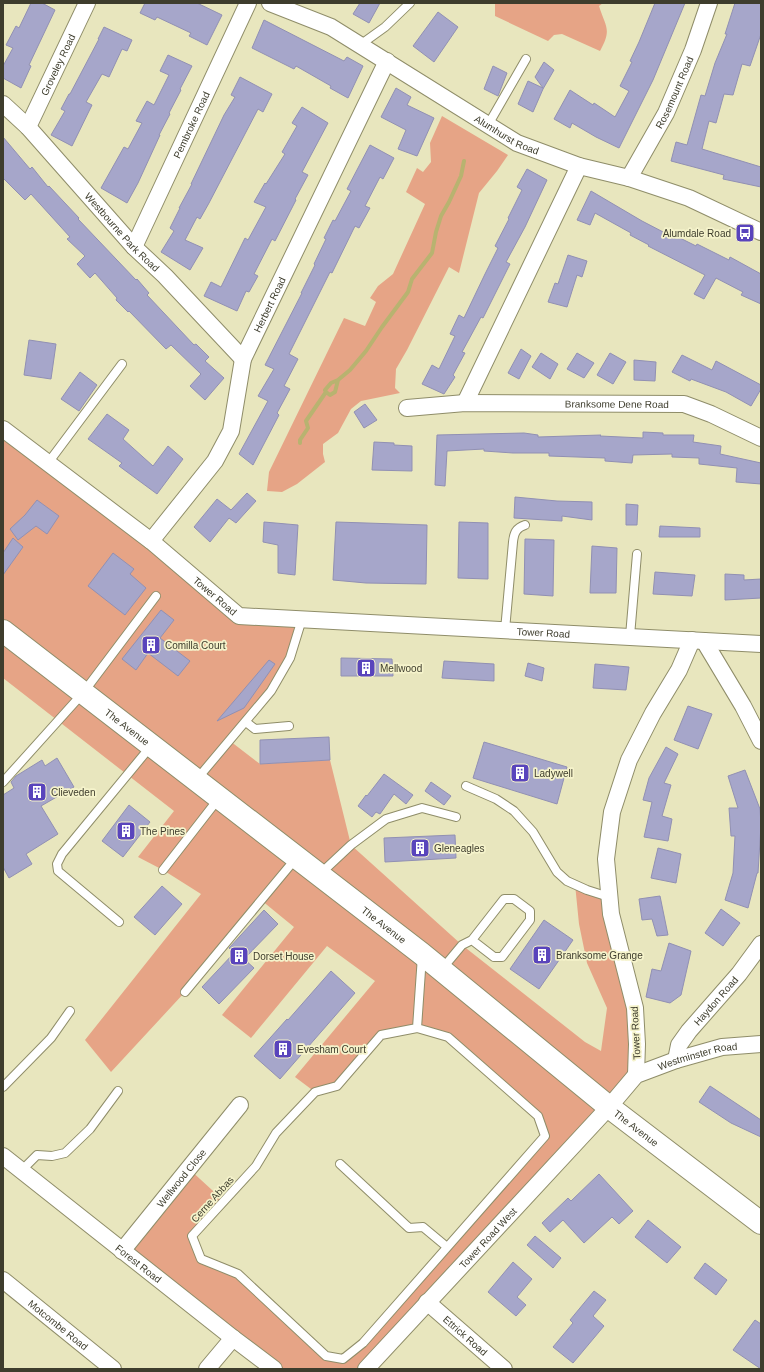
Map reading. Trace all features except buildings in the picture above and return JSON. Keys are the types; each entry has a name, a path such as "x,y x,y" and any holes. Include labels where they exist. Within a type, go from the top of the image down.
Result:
{"main road":[{"name":"The Avenue","path":"3,631 422,954 609,1107 761,1223"}],"street":[{"name":"Groveley Road","path":"28,127 88,3"},
{"name":"Pembroke Road","path":"134,247 248,3"},
{"name":"Alumhurst Road","path":"273,3 331,27 517,143 579,166 629,178 688,198 761,232"},
{"name":"Rosemount Road","path":"629,178 666,113 693,50 709,3"},
{"name":"Herbert Road","path":"151,541 215,461 231,431 243,358 387,61"},
{"name":"Westbourne Park Road","path":"3,104 28,127 134,247 165,276 243,358"},
{"path":"466,403 579,166"},
{"name":"Branksome Dene Road","path":"407,408 466,403 684,404 711,414 761,438"},
{"name":"Tower Road","path":"3,429 151,541 239,616 698,640 653,713 629,760 612,812 606,859 611,914 635,1008 637,1044 636,1076"},
{"path":"698,640 761,644"},
{"path":"698,640 743,706 761,741"},
{"name":"Haydon Road","path":"676,1060 679,1045 689,1031 739,974 761,944"},
{"name":"Westminster Road","path":"636,1076 676,1060 722,1048 761,1044"},
{"path":"609,1107 636,1076"},
{"name":"Wellwood Close","path":"122,1251 240,1105"},
{"name":"Tower Road West","path":"366,1369 609,1107"},
{"name":"Forest Road","path":"3,1156 274,1369"},
{"name":"Motcombe Road","path":"3,1280 113,1369"},
{"name":"Ettrick Road","path":"427,1302 504,1369"},
{"path":"207,1369 233,1338"}],"lane":[{"path":"360,45 385,26 410,3"},
{"path":"488,125 526,59"},
{"path":"48,463 122,364"},
{"path":"505,630 513,542 515,532 525,525"},
{"path":"630,636 637,554"},
{"path":"3,782 83,693 156,596"},
{"path":"196,780 271,691 290,658 302,619"},
{"path":"246,722 255,729 289,726"},
{"path":"119,922 58,870 57,864 62,854 151,745"},
{"path":"466,786 496,799 514,811 533,832 557,872 566,881 587,890 610,897"},
{"path":"163,870 219,798"},
{"path":"319,875 351,845 386,819 422,808 456,817"},
{"path":"184,992 297,857"},
{"path":"441,969 462,945 472,940 504,899 514,899 530,911 530,920 502,957 494,957 472,940"},
{"path":"417,1028 422,954"},
{"path":"3,1087 51,1038 70,1011"},
{"name":"Cerne Abbas","path":"417,1028 448,1037 538,1116 545,1136 363,1343 344,1359 326,1356 238,1274 201,1259 192,1236 256,1166 276,1133 315,1092 337,1086 381,1035 417,1028"},
{"path":"21,1171 37,1155 52,1156 65,1153 90,1129 118,1091"},
{"path":"340,1164 409,1228 422,1227 447,1247"}],"shaded area":[{"path":"495,3 603,3 599,6 607,28 604,44 600,51 562,34 554,35 548,41 495,16"},
{"path":"442,116 508,155 479,193 459,273 449,267 396,369 395,388 400,393 361,401 351,409 338,433 323,444 325,462 297,484 282,492 267,491 269,472 344,318 365,326 376,302 370,298 378,286 393,274 425,204 406,192 417,168 423,172 431,162 430,143"},
{"path":"3,429 239,616 302,619 290,658 230,741 260,764 330,760 351,845 462,945 585,1042 601,1051 607,1008 587,963 579,924 575,884 609,897 625,969 636,1075 366,1369 274,1369 122,1251 188,1168 224,1201 192,1236 201,1259 238,1274 326,1356 343,1359 545,1136 538,1116 448,1037 417,1028 381,1035 337,1086 315,1092 295,1077 375,981 327,946 251,1038 222,1015 294,927 261,900 185,992 111,1072 85,1040 201,894 163,870 138,857 174,811 3,678"}],"waterway":[{"path":"300,443 300,440 308,428 306,421 326,392 325,390 331,383 338,380 350,370 366,351 408,292 412,279 432,253 441,216 461,176 464,161"},
{"path":"326,392 330,395 335,392 338,380"}],"place":[{"name":"Alumdale Road","path":"745,233"},
{"name":"Comilla Court","path":"151,645"},
{"name":"Mellwood","path":"366,668"},
{"name":"Ladywell","path":"520,773"},
{"name":"Clieveden","path":"37,792"},
{"name":"The Pines","path":"126,831"},
{"name":"Gleneagles","path":"420,848"},
{"name":"Branksome Grange","path":"542,955"},
{"name":"Dorset House","path":"239,956"},
{"name":"Evesham Court","path":"283,1049"}]}
